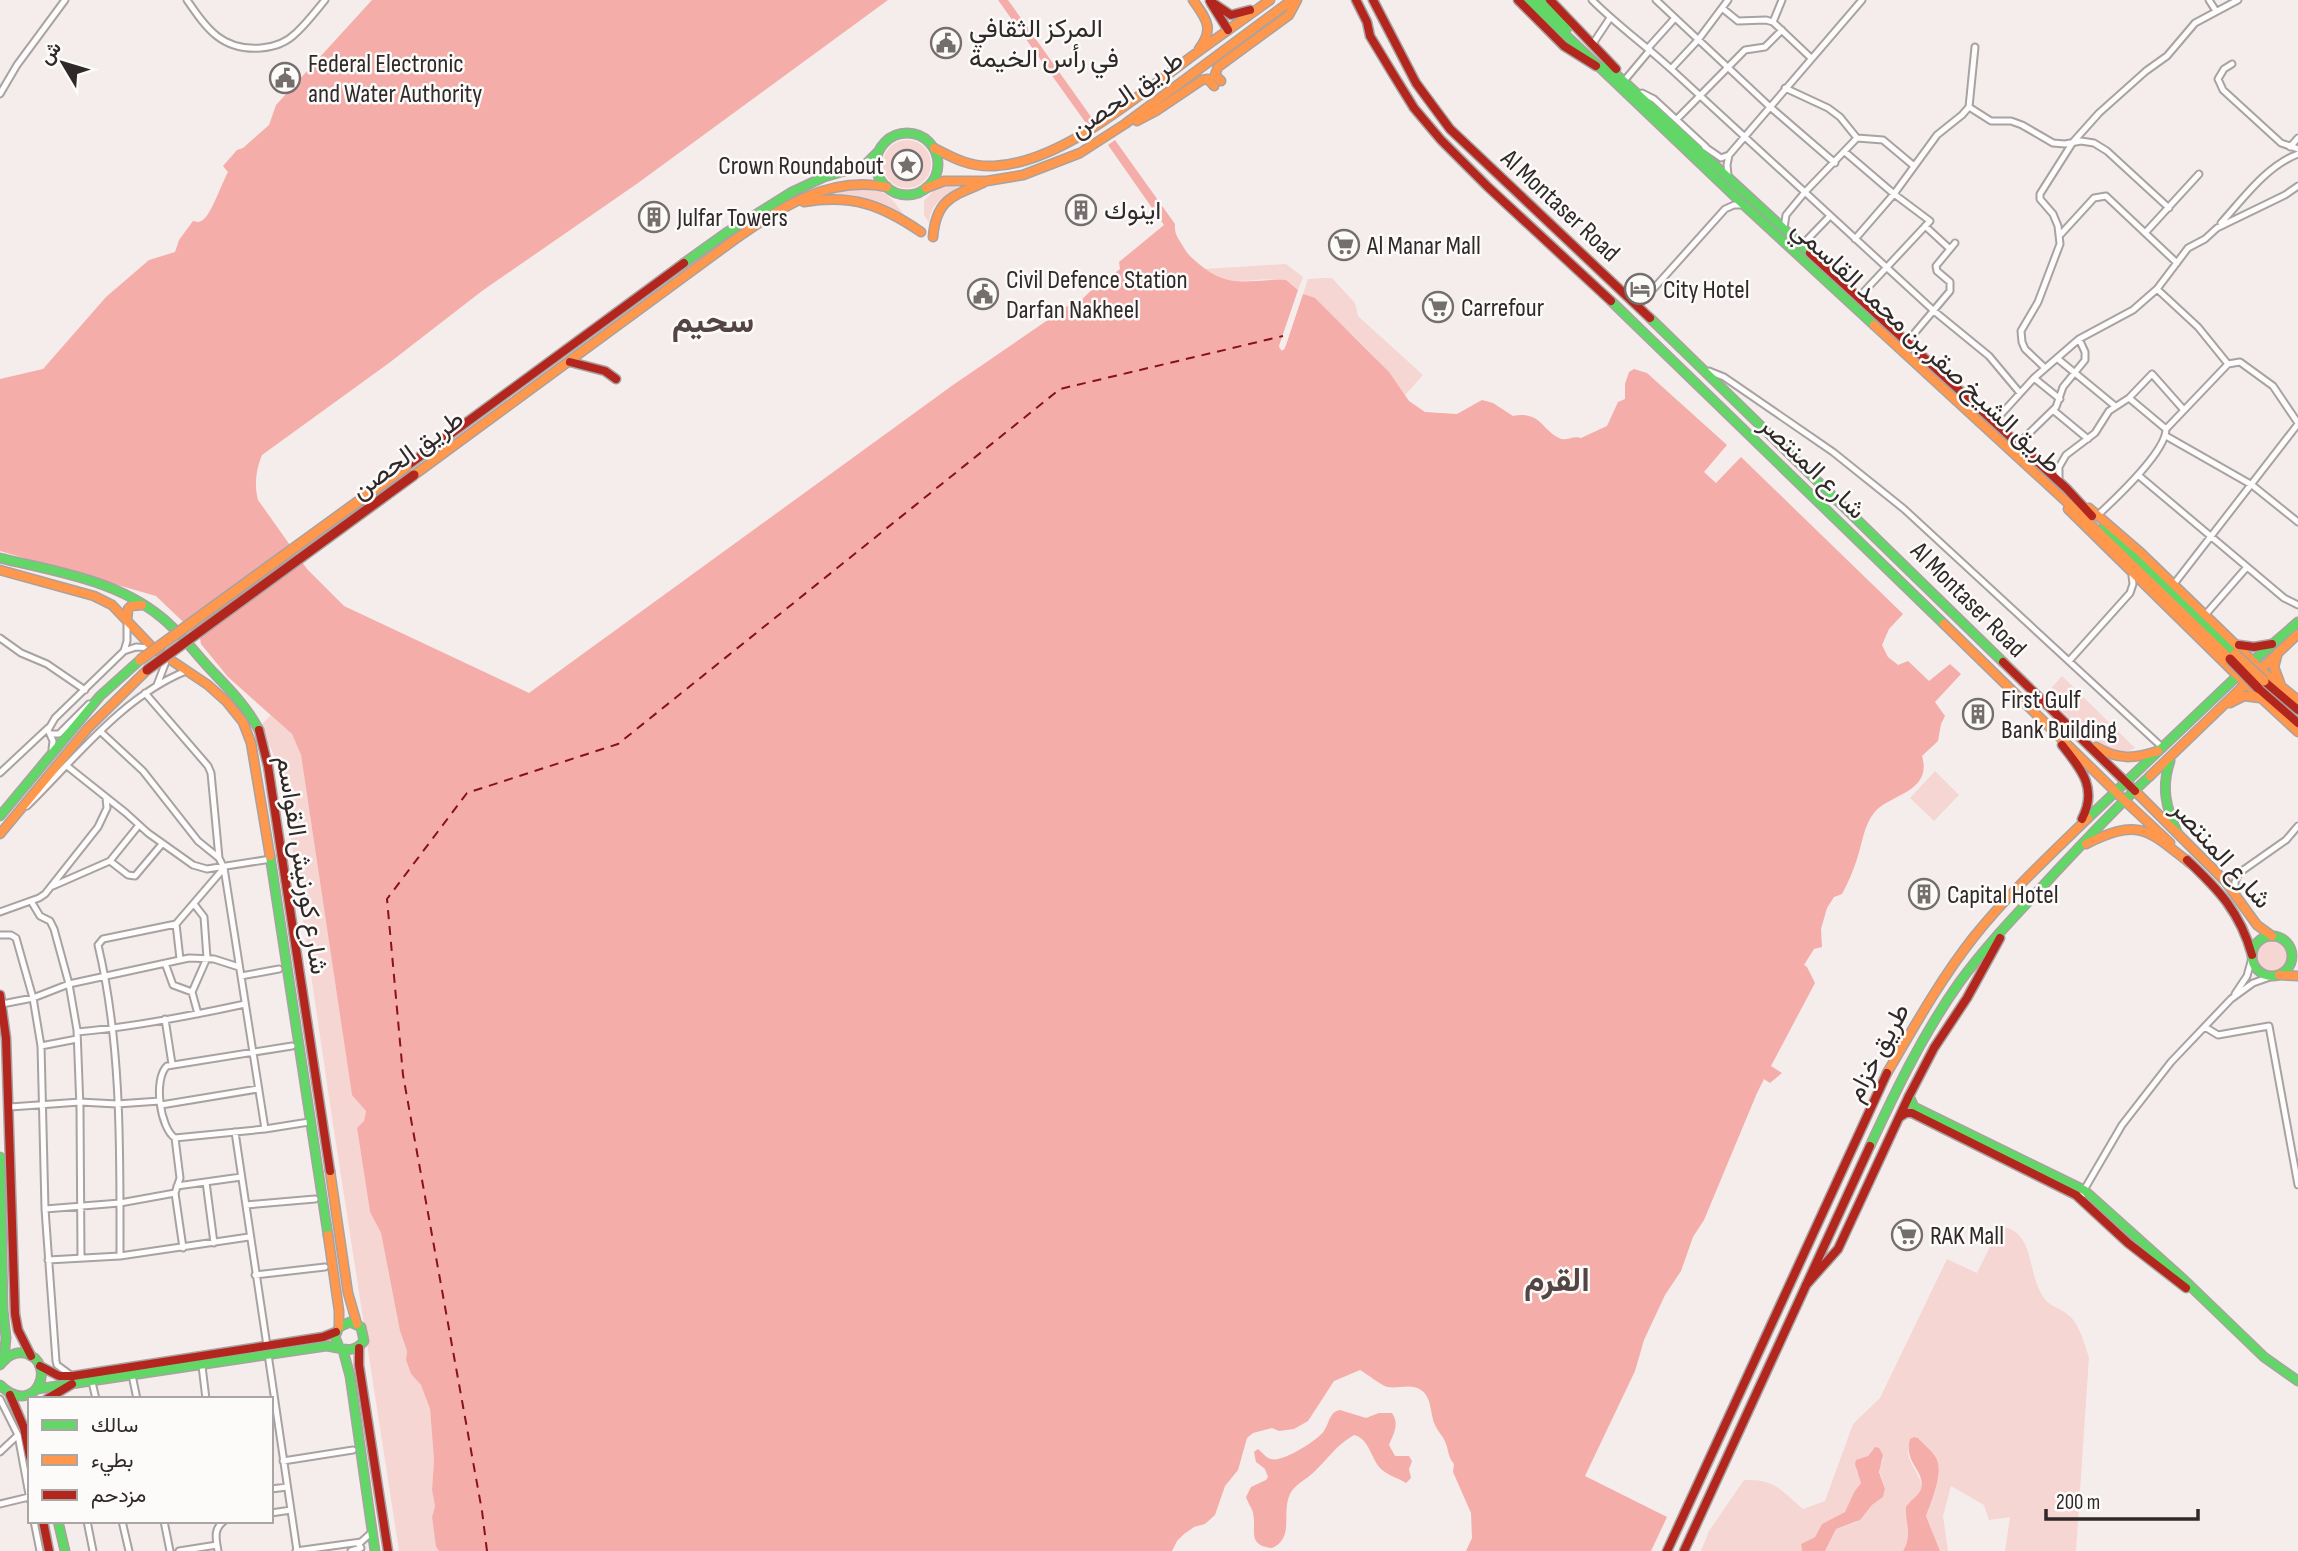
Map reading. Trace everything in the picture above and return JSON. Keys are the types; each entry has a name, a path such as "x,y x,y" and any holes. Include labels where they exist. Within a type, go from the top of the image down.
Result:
{"main road":[{"path":"1193,0 1209,27 1208,38 1194,55"},
{"path":"1169,92 1188,72 1230,41 1231,33 1210,0"},
{"path":"1210,0 1231,15 1243,13 1267,2"},
{"path":"1125,124 1156,111 1205,79 1217,84 1219,67 1289,15 1295,0"},
{"name":"طريق الحصن","path":"926,188 944,181 987,181 1023,175 1060,162 1101,141 1295,0"},
{"name":"شارع المنتصر","path":"1354,0 1367,22 1370,36 1404,93 1427,124 1488,187 1611,301 2230,902 2243,924 2252,956"},
{"name":"Al Montaser Road","path":"1373,0 1415,84 1455,134 1638,306 2083,738"},
{"path":"1518,0 1563,44 1584,61 1598,66"},
{"name":"طريق الشيخ صقر بن محمد القاسمي","path":"1529,0 1745,206 2233,657"},
{"name":"طريق الشيخ صقر بن محمد القاسمي","path":"1539,0 2063,486 2298,723"},
{"path":"1550,0 1613,65 1622,79"},
{"name":"طريق الحصن","path":"934,148 944,156 969,166 998,165 1024,160 1067,143 1092,129 1267,2"},
{"path":"1427,124 1432,119 1455,134"},
{"path":"909,133 919,135 934,148 938,167 935,177 926,188 915,194 900,194 887,187 877,171 879,151 889,138 909,133"},
{"name":"طريق الحصن","path":"1,814 100,696 141,660 726,233 792,192 824,177 865,165 879,151"},
{"path":"933,237 935,216 939,208 955,196 987,181"},
{"name":"طريق الحصن","path":"2,831 86,728 122,691 414,475 780,211 810,195 841,185 872,183 887,187"},
{"path":"780,211 815,199 852,199 888,210 921,232"},
{"path":"570,362 606,371 616,379"},
{"path":"2063,486 2174,584 2261,669 2298,700"},
{"path":"2056,495 2081,524 2298,732"},
{"name":"شارع كورنيش القواسم","path":"0,558 104,586 145,605 172,627 250,714 262,739 348,1293 358,1324"},
{"name":"شارع كورنيش القواسم","path":"0,570 94,596 112,605 153,648 227,702 243,722 251,743 264,833 271,859 339,1311 337,1329"},
{"path":"127,621 126,612 131,606 145,605"},
{"name":"طريق خزام","path":"1667,1551 1883,1081 1931,998 1976,935 2071,835 2272,643 2298,622"},
{"name":"طريق خزام","path":"1684,1551 1898,1085 1929,1030 1965,975 2008,923 2124,800 2298,634"},
{"path":"2235,643 2247,648 2272,643"},
{"path":"2278,652 2274,667 2282,688"},
{"path":"187,671 194,664 196,653"},
{"path":"2217,696 2225,681 2219,657"},
{"path":"75,758 72,752 75,747 147,670"},
{"name":"طريق الشيخ صقر بن محمد القاسمي","path":"2261,685 2298,710"},
{"path":"2222,707 2244,696 2262,699"},
{"path":"2044,722 2083,771 2088,787 2087,812 2071,835"},
{"path":"2083,738 2110,756 2125,759 2161,749"},
{"name":"شارع المنتصر","path":"2083,738 2235,893 2257,925 2272,936"},
{"path":"2171,757 2164,780 2163,797 2177,832"},
{"path":"2078,848 2109,831 2132,827 2149,832 2191,864"},
{"path":"1806,1286 1838,1249 1934,1048 1967,998 2008,923"},
{"path":"1965,975 1968,964 1983,945 1976,935"},
{"path":"2298,960 2284,940 2272,936 2260,940 2252,956 2261,973 2298,976"},
{"path":"2276,976 2285,972 2291,961 2291,949"},
{"path":"1,999 6,1038 15,1314 18,1330 31,1356 40,1366 59,1376 92,1382 202,1366 323,1337 348,1322 358,1324 364,1336 359,1348 359,1365 388,1551"},
{"path":"1909,1096 1909,1102 1914,1107 2083,1195 2128,1243 2201,1299 2264,1357 2298,1381"},
{"path":"1900,1117 1906,1113 1912,1114 2083,1195"},
{"path":"0,1157 0,1233 6,1339 2,1362"},
{"path":"337,1329 335,1337 350,1376 375,1551"},
{"path":"10,1395 24,1397 72,1380 268,1350 326,1346 351,1352 359,1348"},
{"path":"2,1362 17,1353 31,1356"},
{"path":"36,1393 42,1379 40,1366"},
{"path":"59,1395 72,1380"},
{"path":"0,1385 10,1395 24,1428 27,1456"},
{"path":"43,1523 49,1551"},
{"path":"58,1523 65,1551"}],"street":[{"path":"0,94 23,56 65,0"},
{"path":"187,0 201,20 221,40 232,46 256,49 271,48 297,33 325,0"},
{"path":"1592,0 1745,136 1886,268 1989,356 2020,393"},
{"path":"1656,0 1769,106 1835,163"},
{"path":"1671,69 1698,40 1728,0"},
{"path":"1773,22 1782,0"},
{"path":"1729,177 1729,155 1862,0"},
{"path":"2209,0 2216,12"},
{"path":"2045,368 2021,342 2021,331 2038,302 2059,249 2061,234 2053,214 2040,196 2073,142 2099,113 2167,56 2195,23 2238,0"},
{"path":"1722,8 1738,21 1773,22 1811,58"},
{"path":"1592,45 1610,18"},
{"path":"1622,79 1675,18"},
{"path":"1677,119 1745,50 1765,47 1782,30"},
{"path":"1855,239 1894,194 1937,135 1969,107 1975,47"},
{"path":"1994,422 2034,378 2078,339 2133,310 2157,289 2185,250 2205,239 2265,176 2298,152 2278,141 2219,85 2220,74 2232,64"},
{"path":"1785,88 1828,108 1840,117 1857,138 1883,140 1914,166"},
{"path":"1638,93 1652,97 1721,158 1729,155"},
{"path":"1969,107 1991,121 2011,121 2053,142 2088,141 2101,147 2169,208"},
{"path":"1784,228 1786,215 1857,138"},
{"path":"2290,147 2298,138"},
{"path":"1695,146 1706,147"},
{"path":"1845,152 1930,221 1858,298"},
{"path":"2145,233 2199,174"},
{"path":"2217,228 2298,186"},
{"path":"1725,209 1730,191"},
{"path":"2061,234 2094,198 2102,196 2110,198 2177,263"},
{"path":"1638,306 1725,209 1734,205 1745,206"},
{"path":"1772,217 1786,215"},
{"path":"1802,245 1830,216"},
{"path":"1907,342 1952,288 1950,282 1937,271 1936,266 1953,246 1925,226"},
{"path":"2157,289 2197,327 2228,363"},
{"path":"2018,444 2053,410 2063,387 2086,356 2078,339"},
{"path":"2058,359 2115,406"},
{"path":"2098,515 2138,475 2183,409 2228,363 2240,362 2273,386 2298,424 2174,584"},
{"path":"1703,369 1724,377 1861,473 1910,514 2161,749"},
{"path":"2063,486 2059,467 2070,450 2088,439 2115,406 2129,398 2152,374 2183,409"},
{"path":"2034,378 2060,399"},
{"path":"2129,398 2166,433 2252,485 2298,522"},
{"path":"2053,410 2088,439"},
{"path":"2045,469 2059,467"},
{"path":"2138,475 2284,598 2298,605"},
{"path":"2206,614 2247,567"},
{"path":"2068,661 2130,593 2133,579 2129,570"},
{"path":"124,652 127,621"},
{"path":"0,638 21,653 47,664 85,690"},
{"path":"51,754 54,745 49,731 51,721 124,652 136,647 153,648"},
{"path":"157,685 167,659"},
{"path":"2,831 101,732 145,693 187,671"},
{"path":"145,693 208,766 211,773 219,858"},
{"path":"49,731 59,734 78,713 100,696"},
{"path":"0,773 49,731"},
{"path":"101,732 143,771 198,841 219,858 225,868 265,1129"},
{"path":"66,766 162,844 193,865 207,869 225,868 271,859"},
{"path":"0,912 39,898 50,888 98,827 107,808 106,798"},
{"path":"50,888 110,861 139,825"},
{"path":"2235,893 2235,882 2239,873 2286,840 2298,826"},
{"path":"110,861 128,875 135,876 162,844"},
{"path":"120,1256 114,1029 98,945 100,940 176,924 225,868"},
{"path":"31,901 40,916 50,921 69,985 77,1036 81,1258"},
{"path":"194,904 204,917 207,958 192,992 198,1014"},
{"path":"176,924 180,959"},
{"path":"0,934 16,938 33,998 41,1046 45,1209 57,1365 72,1380"},
{"path":"2083,1195 2122,1125 2151,1086 2231,999 2247,976 2252,956"},
{"path":"1,999 33,998 69,985 180,959 207,958 239,967"},
{"path":"165,963 173,985 192,992"},
{"path":"241,976 279,969"},
{"path":"2231,999 2253,983 2276,976"},
{"path":"41,1046 77,1036 245,1004"},
{"path":"164,1019 172,1064"},
{"path":"2205,1027 2218,1035 2269,1027 2298,1185"},
{"path":"183,1248 176,1190 180,1178 175,1138 169,1133 161,1103 159,1078 162,1071 172,1064 292,1046"},
{"path":"9,1107 80,1102 161,1103 258,1089"},
{"path":"175,1138 309,1122"},
{"path":"235,1132 273,1397"},
{"path":"45,1209 120,1203 206,1182 241,1177"},
{"path":"206,1182 214,1243"},
{"path":"246,1205 315,1199"},
{"path":"48,1260 120,1256 249,1237"},
{"path":"255,1275 325,1267"},
{"path":"202,1366 206,1397"},
{"path":"132,1376 136,1397"},
{"path":"92,1382 96,1397"},
{"path":"0,1399 27,1456 28,1478"},
{"path":"273,1399 297,1551 358,1543 372,1532"},
{"path":"0,1452 18,1435"},
{"path":"283,1461 353,1450"},
{"path":"273,1489 287,1487"},
{"path":"0,1504 28,1499"},
{"path":"273,1513 291,1510"},
{"path":"34,1523 40,1551"},
{"path":"87,1523 93,1551"},
{"path":"122,1523 129,1551"},
{"path":"164,1523 170,1551"},
{"path":"179,1551 218,1548 216,1531 222,1523"},
{"path":"352,1551 361,1549 362,1546 358,1543"}],"shaded area":[{"path":"372,0 888,0 638,183 482,291 389,363 262,455 256,477 258,500 307,569 344,606 529,693 953,385 1058,313 1059,308 1079,304 1098,282 1102,283 1120,269 1119,262 1164,225 1108,145 1115,140 1175,224 1176,234 1186,250 1199,264 1221,278 1241,281 1286,280 1298,290 1279,346 1284,350 1303,294 1315,298 1389,372 1409,401 1425,412 1457,414 1482,400 1493,403 1513,416 1535,418 1553,434 1564,439 1581,438 1607,426 1618,402 1625,399 1625,384 1629,372 1634,369 1647,373 1727,445 1704,472 1716,483 1741,457 1903,614 1889,629 1882,645 1888,657 1898,665 1908,661 1929,681 1950,664 1961,674 1935,702 1945,716 1938,741 1922,756 1924,768 1921,778 1874,813 1846,886 1842,894 1834,897 1827,908 1821,929 1822,947 1814,949 1804,965 1815,983 1771,1066 1782,1073 1770,1083 1764,1079 1757,1093 1704,1220 1693,1237 1681,1271 1665,1295 1644,1340 1635,1371 1585,1476 1667,1517 1651,1551 1466,1551 1472,1538 1471,1513 1453,1472 1454,1464 1435,1425 1425,1393 1413,1387 1385,1386 1360,1370 1334,1381 1308,1421 1294,1429 1279,1431 1272,1428 1253,1433 1247,1438 1238,1470 1225,1486 1215,1515 1205,1524 1184,1534 1172,1551 439,1551 436,1547 432,1517 435,1506 432,1490 434,1460 430,1409 421,1385 411,1374 406,1360 407,1351 400,1331 381,1233 370,1212 357,1128 364,1121 366,1111 352,1095 301,755 292,734 228,677 201,644 200,638 156,596 0,551 0,379 43,369 106,297 149,260 175,252 179,240 193,221 202,220 210,210 228,172 223,166 237,150 243,148 269,125 276,105"},
{"path":"998,0 1008,0 1094,121 1088,126"},
{"path":"907,140 924,147 931,164 924,181 907,188 890,181 883,164 890,147"},
{"path":"859,187 886,194 904,215 865,198 822,195"},
{"path":"936,188 961,188 935,205 929,223 924,215 924,201"},
{"path":"1286,264 1303,277 1298,290 1281,280 1228,280 1214,277 1205,269"},
{"path":"1332,278 1355,303 1358,316 1423,375 1405,395 1383,366 1358,340 1303,294 1308,279"},
{"path":"2062,676 2135,748 2124,754 2101,748 2045,695"},
{"path":"271,715 292,734 301,755 352,1094 366,1111 364,1121 357,1129 370,1212 381,1233 400,1331 407,1351 406,1360 411,1374 421,1385 430,1409 434,1460 432,1490 435,1506 432,1517 436,1547 439,1551 399,1551 280,763 275,760 272,750 257,729"},
{"path":"1935,771 1959,795 1934,821 1910,798"},
{"path":"2272,940 2283,945 2288,956 2283,967 2272,972 2261,967 2256,956 2261,945"},
{"path":"2000,1226 2011,1229 2025,1244 2042,1295 2047,1302 2075,1322 2089,1357 2076,1551 2005,1551 2010,1517 1989,1520 1984,1505 1951,1486 1943,1516 1948,1551 1940,1551 1926,1516 1937,1482 1936,1474 1926,1449 1914,1437 1910,1439 1908,1451 1921,1490 1908,1503 1910,1534 1903,1551 1825,1551 1836,1529 1857,1522 1883,1497 1885,1489 1879,1469 1883,1459 1875,1447 1856,1470 1861,1483 1845,1512 1822,1524 1815,1537 1801,1544 1802,1551 1701,1551 1709,1531 1744,1480 1771,1484 1803,1509 1825,1501 1853,1424 1880,1398 1947,1259 1977,1273"},
{"path":"1340,1410 1366,1418 1379,1413 1392,1413 1396,1425 1389,1445 1395,1456 1409,1456 1412,1461 1409,1469 1411,1478 1406,1483 1383,1471 1363,1440 1354,1435 1342,1443 1292,1491 1288,1501 1285,1532 1279,1544 1272,1548 1259,1544 1254,1536 1254,1519 1246,1497 1251,1487 1268,1477 1265,1469 1256,1462 1254,1452 1258,1449 1271,1459 1283,1458 1320,1435 1332,1415"},
{"path":"1914,1437 1936,1457 1939,1473 1926,1516 1940,1551 1903,1551 1908,1534 1906,1507 1920,1492 1922,1483 1909,1454 1910,1439"},
{"path":"1875,1447 1879,1448 1883,1455 1879,1472 1885,1489 1883,1497 1872,1505 1860,1520 1836,1529 1825,1551 1802,1551 1801,1544 1815,1537 1822,1524 1845,1512 1861,1483 1856,1460 1868,1456"}],"pier":[{"path":"1300,286 1304,290 1282,351 1279,347"}],"ferry route":[{"path":"487,1551 403,1075 387,899 467,793 618,744 1060,389 1283,336"}],"traffic: fast":[{"path":"1529,0 1874,325"},
{"path":"1539,0 1567,28"},
{"path":"1606,65 1810,253"},
{"path":"907,133 929,142 938,164 929,186 907,195 885,186 876,164 885,142 907,133"},
{"path":"684,263 792,192 824,177 865,165 879,151"},
{"path":"1611,301 1944,624"},
{"path":"1650,318 2003,662"},
{"path":"2104,527 2235,654"},
{"path":"0,558 84,578 143,604 181,636 238,699 259,730"},
{"path":"2253,661 2298,622"},
{"path":"0,816 100,696 140,660"},
{"path":"2088,818 2253,661"},
{"path":"2170,761 2166,797 2177,832"},
{"path":"1870,1146 1922,1042 1970,969 2053,875 2150,776"},
{"path":"270,856 328,1235"},
{"path":"2272,936 2286,942 2292,956 2286,970 2272,976 2258,970 2252,956 2258,942 2272,936"},
{"path":"1909,1096 1914,1107 2084,1190 2182,1278 2264,1357 2298,1381"},
{"path":"0,1157 6,1338 4,1359"},
{"path":"37,1389 326,1346 351,1349 364,1341 361,1327 350,1322 339,1327 335,1337 339,1347"},
{"path":"343,1350 350,1376 375,1551"},
{"path":"0,1365 13,1354 24,1353 34,1358 40,1366 41,1376 39,1385 24,1396 13,1394 0,1385"},
{"path":"58,1523 65,1551"}],"traffic: slow":[{"path":"1193,0 1205,18 1208,29 1199,49"},
{"path":"934,148 963,162 994,166 1018,162 1068,143 1116,113 1270,0"},
{"path":"926,188 944,181 987,181 1023,175 1080,153 1125,124 1292,0"},
{"path":"1221,81 1215,75 1218,67 1289,15 1297,0"},
{"path":"1137,121 1202,80 1208,79 1214,86"},
{"path":"933,237 942,207 954,196 983,183"},
{"path":"414,475 734,240 787,206 825,190 845,186 887,187"},
{"path":"804,202 837,200 866,204 893,215 921,232"},
{"path":"1874,325 2083,517 2230,659"},
{"path":"140,660 407,466"},
{"path":"2089,508 2141,553 2266,674 2298,700"},
{"path":"2068,509 2298,732"},
{"path":"0,570 94,596 112,605 153,648 208,685 227,702 243,722 251,743 270,856"},
{"path":"127,621 128,609 142,605"},
{"path":"1944,624 2124,800"},
{"path":"2261,669 2298,634"},
{"path":"2278,652 2274,667 2280,683"},
{"path":"2235,654 2264,681"},
{"path":"2150,776 2261,669"},
{"path":"0,834 88,728 147,670"},
{"path":"2230,703 2244,696 2260,698"},
{"path":"2096,747 2126,757 2158,751"},
{"path":"2135,791 2225,881 2257,925 2272,936"},
{"path":"2124,800 2170,843"},
{"path":"1887,1073 1938,987 1973,938 2014,891 2088,818"},
{"path":"2086,844 2119,831 2143,831 2191,864"},
{"path":"2279,975 2298,976"},
{"path":"330,1171 348,1293 357,1324"},
{"path":"328,1235 339,1327"}],"traffic: jam":[{"path":"1356,0 1367,22 1370,36 1393,74 1414,108 1441,140 1611,301"},
{"path":"1373,0 1416,83 1450,129 1650,318"},
{"path":"1518,0 1564,46 1596,66"},
{"path":"1550,0 1616,69"},
{"path":"1210,1 1231,15 1250,10"},
{"path":"1211,3 1228,30"},
{"path":"1810,253 2066,488 2092,516"},
{"path":"407,466 684,263"},
{"path":"570,362 605,371 616,379"},
{"path":"147,670 414,475"},
{"path":"2239,645 2254,647 2272,644"},
{"path":"2230,659 2258,688"},
{"path":"2003,662 2135,791"},
{"path":"2264,681 2298,710"},
{"path":"2258,688 2298,723"},
{"path":"259,730 268,766 330,1171"},
{"path":"2062,745 2081,771 2088,788 2087,808 2082,819"},
{"path":"2187,860 2209,881 2235,914 2252,955"},
{"path":"1806,1285 1838,1249 1934,1048 1967,998 2000,938"},
{"path":"0,995 6,1038 15,1314 18,1330 31,1356"},
{"path":"1667,1551 1887,1073"},
{"path":"1900,1117 1912,1113 2076,1195 2128,1243 2186,1288"},
{"path":"1684,1551 1870,1146"},
{"path":"40,1366 59,1376 73,1376 323,1337 336,1332"},
{"path":"359,1348 359,1365 388,1551"},
{"path":"50,1397 72,1384"},
{"path":"10,1395 24,1428 28,1447"},
{"path":"43,1523 49,1551"}],"place":[{"name":"المركز الثقافي في رأس الخيمة","path":"946,43"},
{"name":"Federal Electronic and Water Authority","path":"285,78"},
{"name":"Crown Roundabout","path":"907,165"},
{"name":"اينوك","path":"1081,210"},
{"name":"Julfar Towers","path":"654,217"},
{"name":"Al Manar Mall","path":"1344,245"},
{"name":"City Hotel","path":"1640,289"},
{"name":"Civil Defence Station Darfan Nakheel","path":"983,294"},
{"name":"Carrefour","path":"1438,307"},
{"name":"First Gulf Bank Building","path":"1978,714"},
{"name":"Capital Hotel","path":"1924,894"},
{"name":"RAK Mall","path":"1907,1235"}],"district":[{"name":"سحيم","path":"713,320"},
{"name":"القرم","path":"1557,1279"}]}
